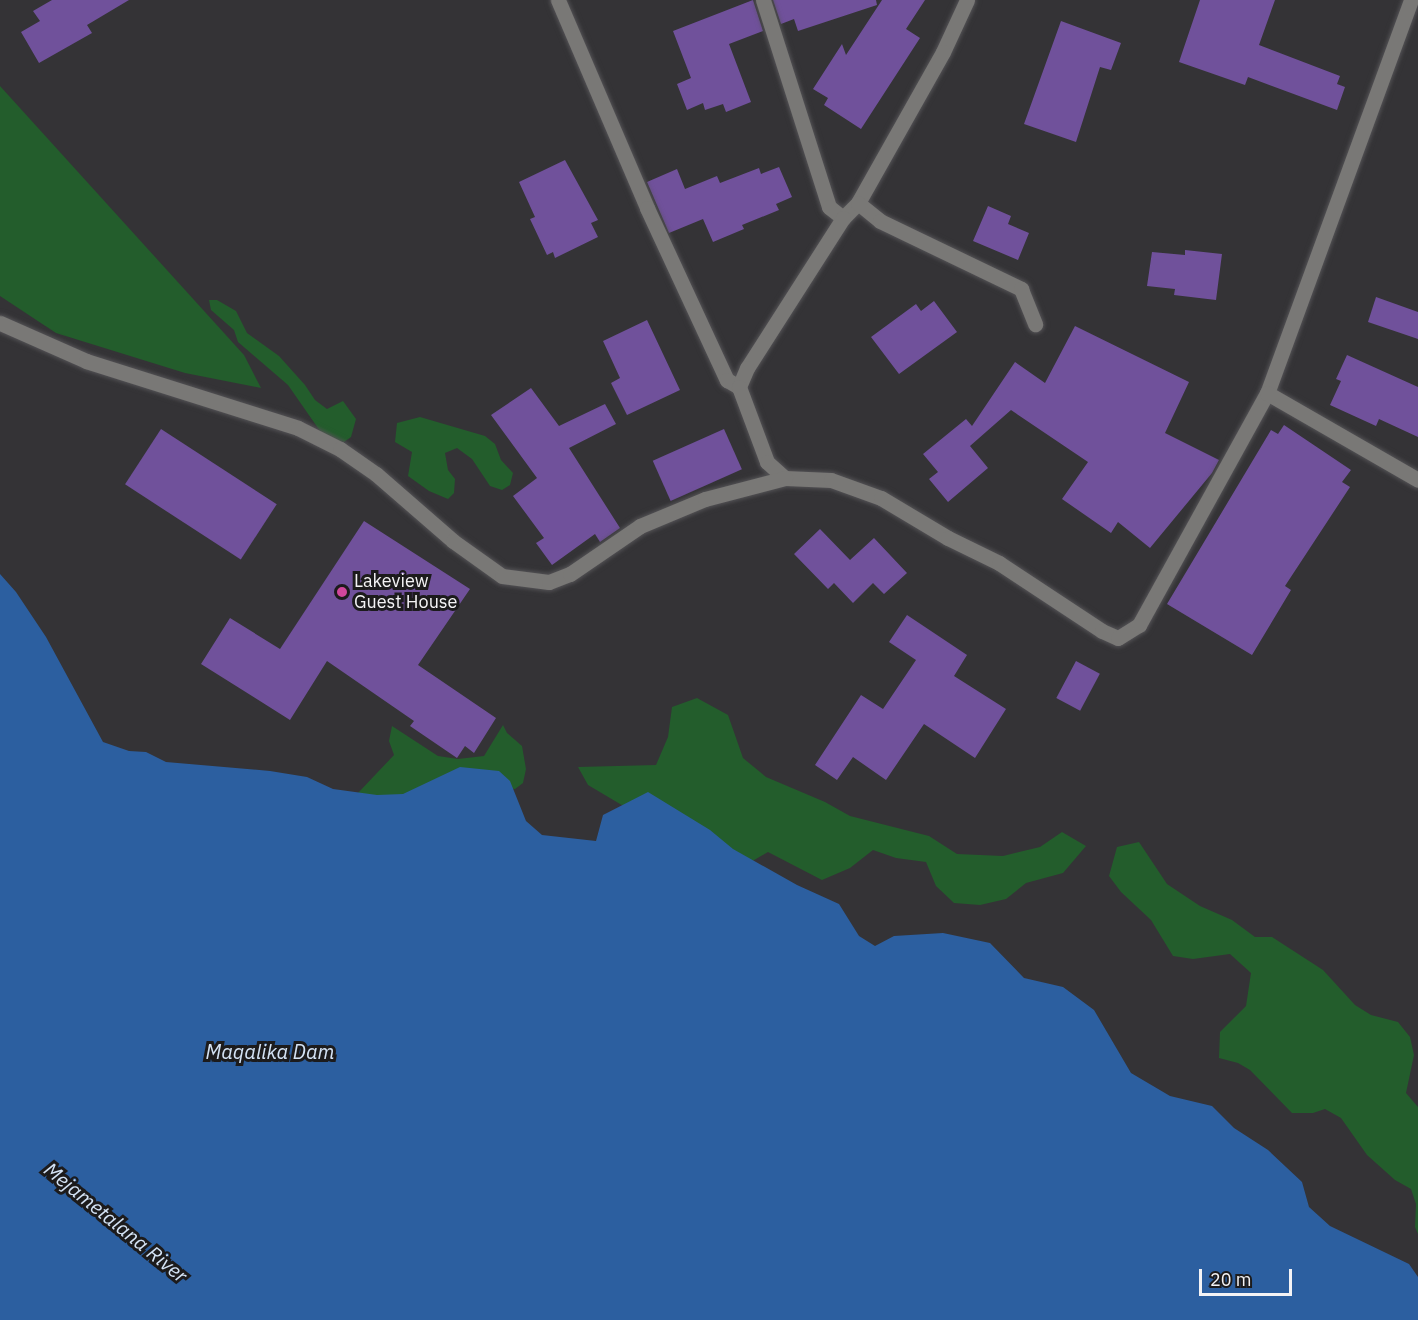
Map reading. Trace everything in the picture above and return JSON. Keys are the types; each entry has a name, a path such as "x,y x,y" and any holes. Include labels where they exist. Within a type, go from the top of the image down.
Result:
{"street":[{"path":"558,0 647,208 727,380 739,387 767,462 785,478"},
{"path":"763,0 829,207 843,218"},
{"path":"739,387 747,368 843,218 858,202 943,52 966,0"},
{"path":"0,323 86,361 298,428 319,438 376,474 453,541 502,576 549,582 570,574 640,526 705,499 785,478 831,480 881,498 948,538 999,563 1102,631 1118,638 1139,625 1267,393 1411,0"},
{"path":"858,202 880,221 1021,289 1035,324"},
{"path":"1267,393 1418,480"}],"green space":[{"path":"0,86 244,355 261,388 185,373 56,333 0,296"},
{"path":"209,300 217,300 236,311 247,333 279,356 315,400 327,409 343,401 356,419 351,437 344,442 331,439 320,431 288,385 238,342 234,330 211,310"},
{"path":"420,417 485,436 495,444 501,460 513,473 510,485 502,490 490,486 472,459 457,448 445,453 448,470 455,479 454,493 448,499 429,491 408,476 412,452 395,442 397,423"},
{"path":"697,698 728,715 743,758 766,777 825,802 850,816 929,836 957,854 1003,856 1040,847 1062,832 1086,846 1063,873 1026,883 1006,899 980,905 954,903 936,886 926,862 896,858 873,850 850,868 822,880 768,852 744,866 642,817 588,785 578,767 656,765 668,737 672,707"},
{"path":"503,725 507,733 522,746 526,769 523,783 515,789 495,787 408,823 358,793 394,755 389,741 392,726 438,756 458,759 484,756"},
{"path":"1139,842 1167,884 1200,906 1232,920 1255,937 1272,937 1323,970 1355,1005 1371,1015 1398,1022 1410,1037 1414,1055 1406,1093 1418,1107 1418,1234 1415,1227 1416,1204 1411,1189 1395,1180 1367,1155 1341,1118 1325,1109 1313,1113 1292,1113 1250,1070 1238,1063 1219,1058 1220,1032 1246,1006 1251,973 1230,954 1193,959 1173,956 1151,920 1121,892 1109,876 1117,847"}],"water":[{"name":"Maqalika Dam","path":"0,574 16,592 46,637 103,742 129,751 146,752 166,762 270,771 307,777 333,789 377,795 403,794 460,767 499,771 510,781 526,821 542,835 596,841 603,815 648,792 710,830 733,849 797,885 839,904 859,936 875,946 894,936 943,933 990,943 1024,978 1063,987 1094,1010 1131,1073 1170,1096 1212,1106 1234,1128 1268,1150 1302,1182 1309,1207 1330,1226 1409,1264 1418,1277 1418,1320 0,1320"}],"building":[{"path":"52,0 129,0 87,25 92,33 39,63 21,32 40,21 33,11"},
{"path":"753,0 763,31 729,44 751,102 726,112 723,104 705,110 703,103 687,110 677,84 691,78 673,31"},
{"path":"773,0 876,0 877,5 798,31 794,19 781,24"},
{"path":"882,0 925,0 906,29 920,38 861,129 824,105 828,98 813,89 842,44 846,55"},
{"path":"1200,0 1275,0 1259,45 1340,76 1337,84 1345,87 1337,110 1248,77 1245,85 1179,62"},
{"path":"1061,21 1121,43 1111,70 1100,67 1076,142 1024,124"},
{"path":"565,160 598,220 591,223 598,237 555,258 553,252 547,255 530,219 535,217 519,182"},
{"path":"779,167 792,197 776,204 779,210 742,225 744,229 713,242 703,219 669,233 647,182 677,169 685,189 717,176 720,183 759,168 761,174"},
{"path":"988,206 1011,216 1008,224 1029,233 1018,260 973,241"},
{"path":"1185,250 1222,254 1216,300 1174,295 1175,289 1147,286 1152,252 1185,255"},
{"path":"1376,297 1418,312 1418,339 1368,322"},
{"path":"934,301 957,332 899,374 871,337 916,304 921,311"},
{"path":"647,320 680,390 627,415 611,383 620,378 603,341"},
{"path":"1075,326 1189,382 1165,433 1219,460 1212,473 1150,548 1118,522 1111,533 1062,499 1088,462 1011,410 970,446 988,468 948,502 929,479 938,472 923,454 966,419 972,426 1015,362 1045,383"},
{"path":"1347,355 1418,387 1418,437 1379,419 1376,426 1330,405 1341,381 1336,379"},
{"path":"531,388 559,426 605,404 616,424 569,448 620,528 600,542 595,534 552,565 536,543 544,538 513,496 537,478 491,415"},
{"path":"1284,425 1351,470 1342,482 1350,487 1285,586 1291,590 1252,655 1167,604 1271,430 1278,434"},
{"path":"161,429 277,504 241,560 125,484"},
{"path":"724,429 742,469 671,501 653,461"},
{"path":"364,521 470,589 418,665 496,718 474,753 465,746 457,758 410,726 414,721 327,661 290,720 201,664 230,618 280,649"},
{"path":"820,529 850,560 874,538 907,573 884,594 873,583 853,603 834,583 828,589 794,554"},
{"path":"907,615 967,655 954,676 1006,709 975,758 924,724 886,780 853,757 837,780 815,765 861,695 883,709 916,660 889,642"},
{"path":"1076,661 1100,674 1080,711 1056,698"}],"place":[{"name":"Lakeview Guest House","path":"342,592"}],"water label":[{"name":"Mejametalana River","path":"116,1222"}]}
